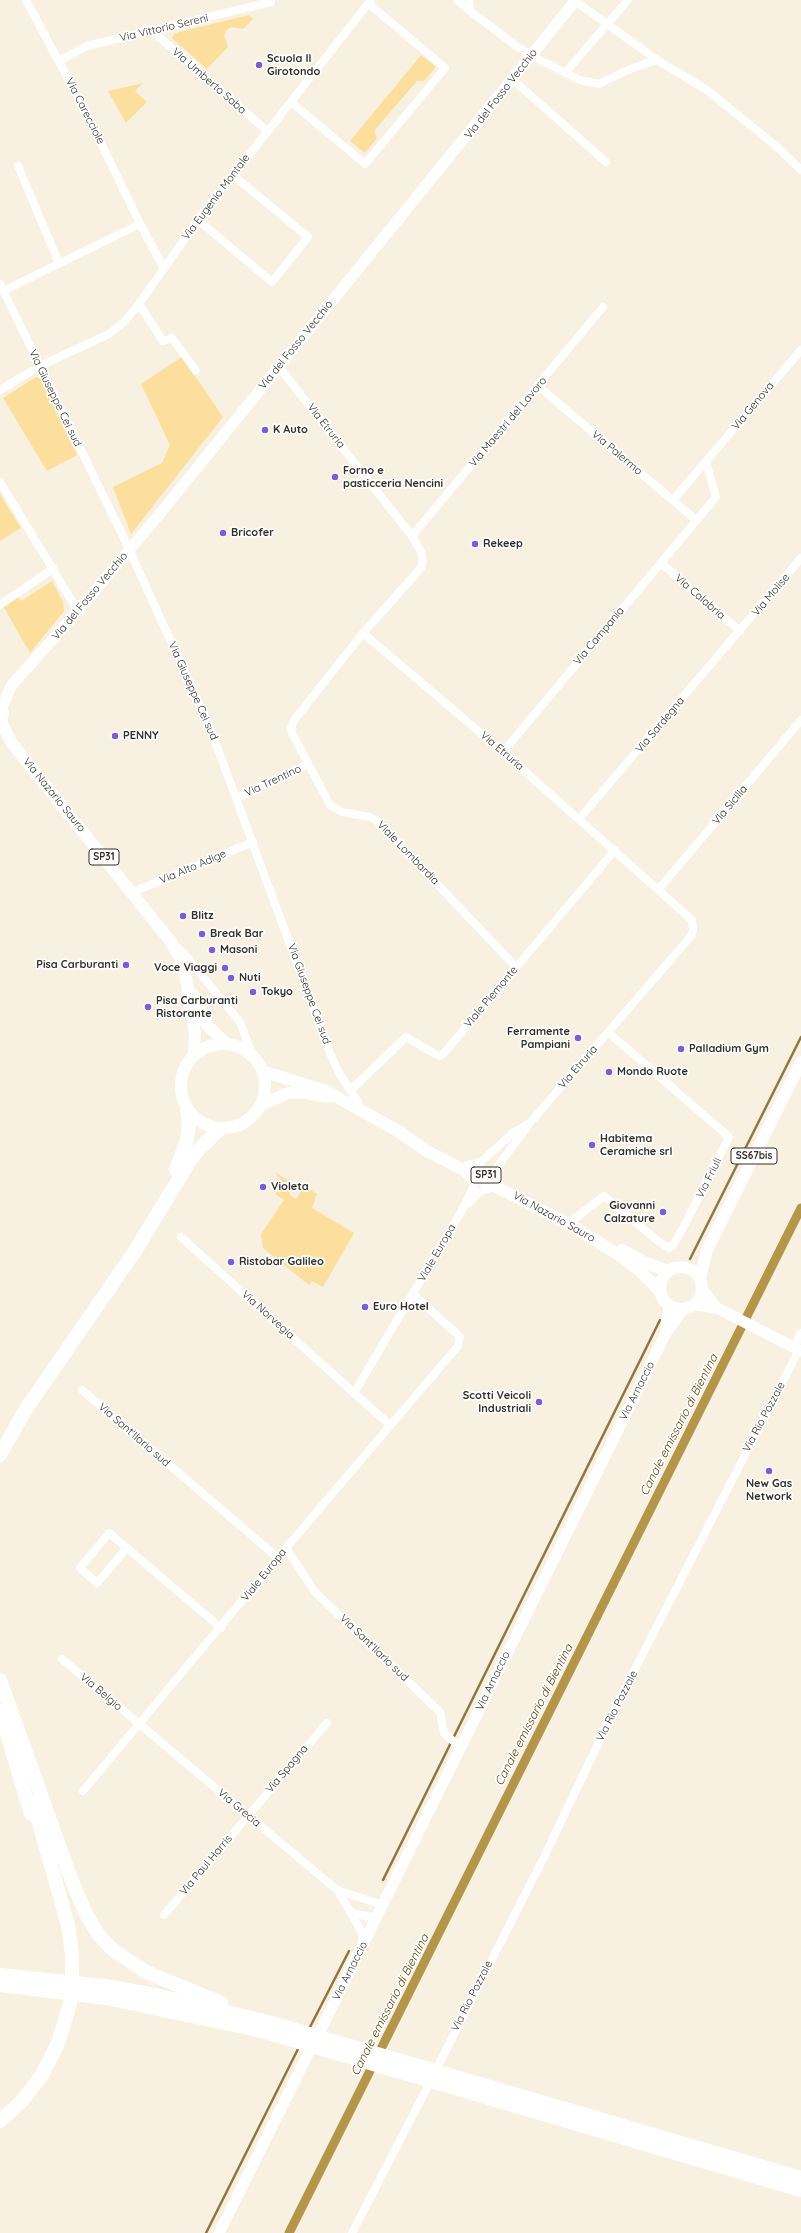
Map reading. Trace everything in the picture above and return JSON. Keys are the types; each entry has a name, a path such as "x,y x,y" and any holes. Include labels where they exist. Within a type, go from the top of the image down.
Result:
{"highway":[{"path":"0,1444 22,1406 167,1188 183,1155 187,1140 189,1123 187,1110"},
{"path":"0,1455 21,1418 135,1251 189,1162 200,1148 220,1129"},
{"path":"0,1680 70,1876 88,1917 106,1943 126,1960 152,1976 268,2022"},
{"path":"0,1689 63,1902 72,1948 70,1975 63,1929 0,1711"},
{"path":"0,1982 106,1986 160,1996 268,2022 585,2120 801,2190"},
{"path":"0,1982 133,2003 258,2030 801,2178"},
{"path":"0,2113 20,2094 39,2070 57,2032 67,2004 58,2043 42,2075 22,2101 0,2121"}],"main road":[{"name":"Via del Fosso Vecchio","path":"1,706 12,686 128,551 279,367 575,0"},
{"name":"Via del Fosso Vecchio","path":"0,692 12,686"},
{"name":"Via Nazario Sauro","path":"1,706 1,723 11,742 133,892 171,942 180,958 186,978 207,1025 227,1044"},
{"name":"Via Nazario Sauro","path":"0,736 11,742"},
{"name":"Via Nazario Sauro","path":"186,978 195,1034 194,1055"},
{"name":"Via Nazario Sauro","path":"187,1110 182,1098 180,1084 183,1072 194,1055 209,1046 227,1044 243,1049 253,1057 262,1071 265,1091 261,1105 245,1122 233,1127 220,1129"},
{"name":"SS67bis","path":"689,1307 699,1299 707,1250 801,1062"},
{"name":"Via Nazario Sauro","path":"262,1071 317,1087 398,1131 467,1165 497,1184 592,1237 640,1271 660,1291"},
{"name":"Via Nazario Sauro","path":"261,1105 283,1094 294,1092 308,1093 339,1100"},
{"path":"187,1110 201,1123 220,1129"},
{"name":"Via Nazario Sauro","path":"398,1131 413,1143 573,1220 646,1263 668,1271"},
{"name":"SS67bis","path":"689,1268 707,1250"},
{"path":"720,1309 689,1268 680,1266 668,1271 662,1279 660,1291 663,1299 669,1305 720,1309 798,1350"},
{"name":"Via Arnaccio","path":"666,1333 669,1305"},
{"name":"Via Arnaccio","path":"321,2029 363,1944 377,1910 458,1745 666,1333 689,1307"},
{"path":"219,2233 308,2054"}],"street":[{"name":"Via Carecciole","path":"26,0 60,61 140,224 164,268"},
{"path":"457,0 531,55 580,80 599,84 630,69 657,60"},
{"path":"469,0 470,11"},
{"path":"575,0 607,25 657,60 686,76 724,102 776,146 801,170"},
{"path":"565,73 628,0"},
{"name":"Via Vittorio Sereni","path":"60,61 87,46 271,2"},
{"path":"292,102 364,164 445,68 370,2"},
{"name":"Via Eugenio Montale","path":"0,390 40,366 109,334 124,322 139,304 198,220 233,174 292,102 370,2"},
{"name":"Via Umberto Saba","path":"152,31 267,132"},
{"path":"512,79 606,162"},
{"path":"18,166 59,263"},
{"path":"198,220 272,282 308,237 233,174"},
{"path":"2,287 59,263 140,224"},
{"name":"Via Giuseppe Cei sud","path":"2,287 122,534 128,551 209,724 330,1053 339,1073 352,1089 358,1102 359,1110"},
{"path":"139,304 163,340 172,338 196,371"},
{"name":"Via Maestri del Lavoro","path":"412,536 603,307"},
{"name":"Via Genova","path":"673,500 801,350"},
{"name":"Via Etruria","path":"279,367 412,536 421,552 423,564 363,633 580,819 690,916 692,920 693,930 691,936 609,1033 529,1124 498,1166 497,1184"},
{"name":"Via Palermo","path":"538,386 696,520"},
{"path":"696,520 716,497 706,462"},
{"path":"0,482 54,568 78,611"},
{"name":"Via Campania","path":"503,752 696,520"},
{"name":"Via Molise","path":"740,631 801,558"},
{"name":"Via Calabria","path":"661,563 740,631"},
{"path":"0,605 54,568"},
{"name":"Via Sardegna","path":"580,819 740,631"},
{"name":"Viale Lombardia","path":"363,633 292,723 292,733 330,805 342,812 370,817 377,821 516,967"},
{"name":"Via Sicilia","path":"659,889 801,720"},
{"name":"Via Trentino","path":"237,798 308,764"},
{"name":"Via Alto Adige","path":"133,892 252,842"},
{"name":"Viale Piemonte","path":"352,1089 406,1037 440,1056 615,850"},
{"name":"Via Nazario Sauro","path":"171,942 186,956 240,1022 253,1057"},
{"name":"Via Friuli","path":"573,1220 604,1196 665,1247 673,1245 729,1137 609,1033"},
{"name":"Via Etruria","path":"467,1165 481,1162 513,1133 529,1124"},
{"name":"Viale Europa","path":"354,1393 461,1212 474,1187 474,1182 442,1158"},
{"name":"Viale Europa","path":"461,1212 481,1191 497,1184"},
{"name":"Via Norvegia","path":"181,1237 354,1393"},
{"name":"Viale Europa","path":"83,1791 140,1725 286,1548 458,1346 460,1338 413,1294"},
{"name":"Via Rio Pozzale","path":"438,2064 548,1849 617,1704 798,1350 801,1333"},
{"name":"Via Sant'Ilario sud","path":"82,1390 278,1558"},
{"path":"354,1393 390,1426"},
{"path":"127,1548 97,1583 80,1568 109,1533 127,1548 221,1628"},
{"name":"Via Sant'Ilario sud","path":"286,1548 315,1592 440,1712 444,1733 458,1745"},
{"name":"Via Belgio","path":"62,1659 140,1725"},
{"name":"Via Spagna","path":"248,1816 327,1723"},
{"name":"Via Grecia","path":"140,1725 337,1890 355,1915 363,1944"},
{"name":"Via Paul Harris","path":"164,1915 248,1816"},
{"name":"Via Grecia","path":"337,1890 366,1899 377,1910"},
{"path":"355,1915 377,1910"},
{"path":"352,2233 427,2088"}],"shaded area":[{"path":"249,15 253,19 243,29 231,27 227,30 224,35 228,47 207,69 172,38 174,34 179,32"},
{"path":"421,55 436,67 424,81 417,81 374,131 377,138 365,153 350,141"},
{"path":"143,83 135,91 147,102 126,123 108,91"},
{"path":"182,357 223,417 131,534 113,487 162,463 170,445 141,384"},
{"path":"36,377 40,379 77,455 47,471 3,398"},
{"path":"0,494 21,528 0,541"},
{"path":"52,581 63,602 64,611 30,653 3,606 18,597 21,601"},
{"path":"275,1172 287,1180 290,1195 296,1199 304,1186 317,1194 312,1208 354,1233 323,1287 312,1281 309,1285 263,1248 261,1234 284,1200 275,1194 283,1183"}],"waterway":[{"path":"690,1259 801,1037"},
{"name":"Canale emissario di Bientina","path":"289,2233 801,1208"},
{"path":"383,1880 660,1320"},
{"path":"309,2029 349,1951"},
{"path":"206,2233 299,2047"}],"place":[{"name":"Scuola Il Girotondo","path":"259,65"},
{"name":"K Auto","path":"265,430"},
{"name":"Forno e pasticceria Nencini","path":"335,477"},
{"name":"Bricofer","path":"223,533"},
{"name":"Rekeep","path":"475,544"},
{"name":"PENNY","path":"115,736"},
{"name":"Blitz","path":"183,916"},
{"name":"Break Bar","path":"202,934"},
{"name":"Masoni","path":"212,950"},
{"name":"Pisa Carburanti","path":"126,965"},
{"name":"Voce Viaggi","path":"225,968"},
{"name":"Nuti","path":"231,978"},
{"name":"Tokyo","path":"253,992"},
{"name":"Pisa Carburanti Ristorante","path":"148,1007"},
{"name":"Ferramente Pampiani","path":"578,1038"},
{"name":"Palladium Gym","path":"681,1049"},
{"name":"Mondo Ruote","path":"609,1072"},
{"name":"Habitema Ceramiche srl","path":"592,1145"},
{"name":"Violeta","path":"263,1187"},
{"name":"Giovanni Calzature","path":"663,1212"},
{"name":"Ristobar Galileo","path":"231,1262"},
{"name":"Euro Hotel","path":"365,1307"},
{"name":"Scotti Veicoli Industriali","path":"539,1402"},
{"name":"New Gas Network","path":"769,1471"}]}
